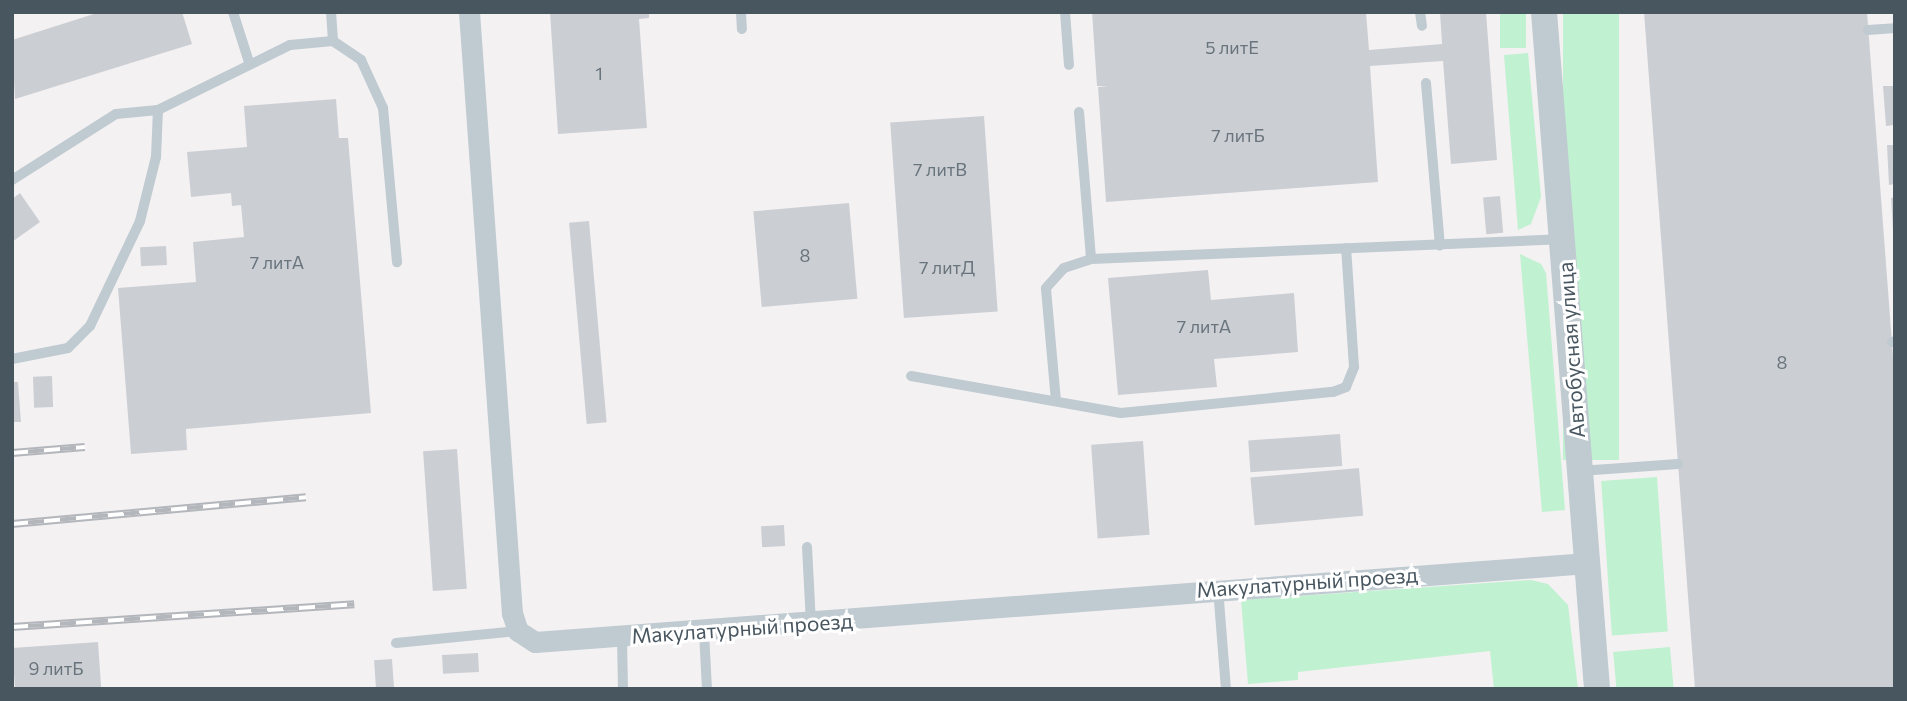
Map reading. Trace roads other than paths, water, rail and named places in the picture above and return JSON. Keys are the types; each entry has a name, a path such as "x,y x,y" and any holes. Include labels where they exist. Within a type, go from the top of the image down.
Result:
{"street":[{"path":"469,12 512,613 518,631"},
{"name":"Автобусная улица","path":"1544,12 1597,689"},
{"name":"Макулатурный проезд","path":"518,631 535,642 622,638 811,624 1218,587 1587,563"}],"lane":[{"path":"233,12 249,62"},
{"path":"331,12 333,41"},
{"path":"741,12 742,29"},
{"path":"1065,12 1069,65"},
{"path":"1420,12 1422,26"},
{"path":"1868,30 1895,28"},
{"path":"12,180 116,114 159,110 249,62 290,45 333,41 361,60 383,108 397,262"},
{"path":"1426,83 1440,245"},
{"path":"12,359 68,348 90,326 140,221 156,157 159,110"},
{"path":"1079,112 1091,259"},
{"path":"1056,401 1046,288 1064,268 1091,259 1562,239"},
{"path":"911,376 1121,413 1334,392 1346,387 1354,367 1346,248"},
{"path":"1580,471 1678,464"},
{"path":"807,547 811,624"},
{"path":"1218,587 1226,689"},
{"path":"396,643 518,631"},
{"path":"704,632 707,689"},
{"path":"622,638 623,689"}],"railway":[{"path":"12,453 85,447"},
{"path":"12,524 306,497"},
{"path":"12,627 354,604"}]}
